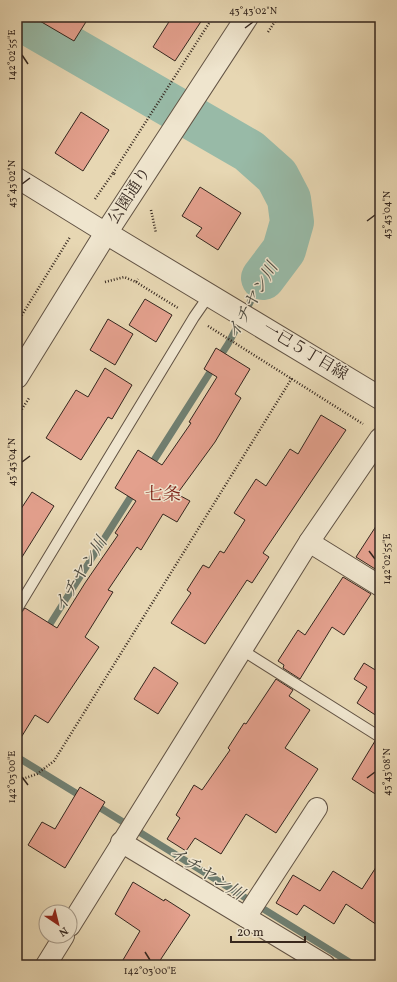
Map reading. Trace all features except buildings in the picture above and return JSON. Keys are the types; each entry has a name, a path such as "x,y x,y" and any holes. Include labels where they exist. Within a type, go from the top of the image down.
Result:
{"street":[{"name":"公園通り","path":"17,377 106,233 247,17"},
{"path":"17,178 106,233"},
{"name":"一已５丁目線","path":"106,233 210,294 380,398"},
{"path":"78,913 309,542 374,433"},
{"path":"309,542 380,586"},
{"path":"246,917 317,808"},
{"path":"122,842 325,965"},
{"path":"46,965 59,944"}],"lane":[{"path":"17,609 194,317 210,294"},
{"path":"242,650 380,737"}],"path":[{"path":"113,173 213,17"},
{"path":"17,323 54,263"},
{"path":"136,282 292,378 374,433"},
{"path":"17,781 37,774 54,761 292,378"}],"waterway":[{"name":"イチヤン川","path":"17,17 249,151 277,176 289,199 292,222 284,250 263,278"},
{"name":"イチヤン川","path":"149,468 228,344 263,278"},
{"name":"イチヤン川","path":"45,632 135,490"},
{"name":"イチヤン川","path":"17,757 84,798"},
{"name":"イチヤン川","path":"94,804 354,965"}],"district":[{"name":"七条","path":"163,495"}]}
